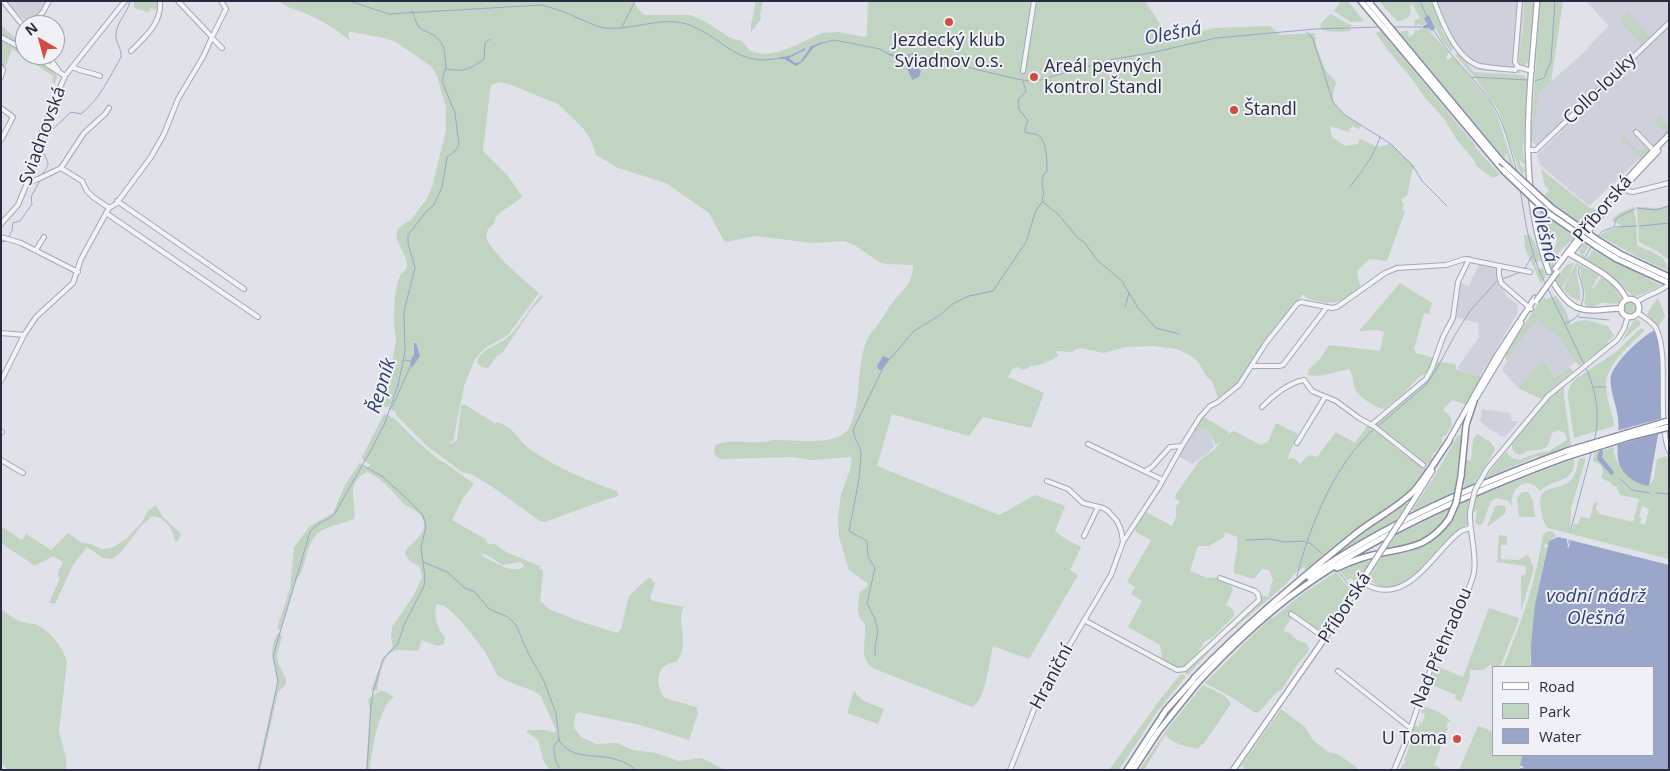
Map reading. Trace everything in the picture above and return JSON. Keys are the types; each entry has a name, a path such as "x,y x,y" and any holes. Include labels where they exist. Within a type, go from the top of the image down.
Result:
{"highway":[{"path":"1361,1 1502,170 1548,213 1597,243"},
{"path":"1368,1 1502,161 1552,208 1617,259 1654,274 1669,283"},
{"path":"1654,274 1669,277"},
{"path":"1306,585 1360,559 1419,545 1438,532 1449,518 1456,503 1461,476 1466,425 1474,401"},
{"path":"1278,599 1341,556 1433,506 1516,470 1668,423"},
{"path":"1133,770 1196,680 1242,630 1355,534 1410,495 1449,441"},
{"path":"1126,770 1166,710 1252,628 1306,585 1359,552 1435,511 1568,454"}],"main road":[{"path":"1537,1 1528,169 1532,214 1549,272"},
{"name":"Příborská","path":"1449,441 1496,356 1556,270 1623,187 1669,135"},
{"name":"Příborská","path":"1655,151 1669,139"},
{"path":"1569,253 1612,281 1622,290 1627,300"},
{"path":"1553,282 1565,300 1579,309 1589,311 1622,308"},
{"path":"1627,300 1637,302 1639,307 1638,313 1634,316 1624,314 1622,304 1627,300"},
{"name":"Příborská","path":"1233,770 1362,582 1530,308"}],"street":[{"path":"3,1 15,16"},
{"path":"40,15 49,1"},
{"name":"Sviadnovská","path":"1,224 18,205 44,125 63,75 73,67 126,1"},
{"path":"131,50 151,32 159,12 160,1"},
{"path":"178,1 222,48"},
{"path":"1,381 24,335 36,317 70,287 78,272 81,259 109,208 117,202 151,157 164,134 178,99 203,57 226,9 221,1"},
{"path":"1023,70 1034,1"},
{"path":"1434,1 1448,35 1471,61 1480,66 1515,70 1518,68 1532,71"},
{"path":"1518,68 1516,62 1520,1"},
{"name":"Collo-louky","path":"1528,150 1536,150 1669,23"},
{"path":"1,37 15,45"},
{"path":"48,65 63,75"},
{"path":"55,65 63,75"},
{"path":"1,67 3,70 1,77"},
{"path":"73,67 100,76"},
{"path":"1,108 13,117 1,140"},
{"path":"26,183 61,168 84,133 109,108"},
{"path":"1636,132 1655,151"},
{"path":"61,168 82,181 87,191 93,197 109,208"},
{"path":"1623,187 1630,192 1634,192 1669,183"},
{"path":"117,202 244,289"},
{"path":"106,213 258,316"},
{"path":"36,250 44,237"},
{"path":"5,239 21,243 78,272"},
{"path":"1374,427 1426,379 1432,368 1442,337 1453,318 1458,282 1469,259"},
{"path":"1251,366 1283,365 1327,306 1337,307 1385,273 1397,268 1446,265 1469,259 1530,272"},
{"path":"1499,266 1501,283 1530,308"},
{"path":"1637,302 1662,290 1669,283"},
{"name":"Hraniční","path":"1010,770 1038,697 1111,575 1124,542 1200,417 1210,406 1239,385 1266,343 1297,304 1301,302 1327,306"},
{"path":"1638,313 1650,321 1657,329 1663,345 1666,377 1664,435 1669,451"},
{"name":"Nad Přehradou","path":"1394,770 1433,664 1472,579 1474,560 1470,512 1475,490 1486,469 1541,403 1617,340 1624,329 1628,316"},
{"path":"1,333 24,335"},
{"path":"1262,407 1301,380 1307,381 1312,390 1336,401 1374,427 1423,465"},
{"path":"1297,443 1324,397"},
{"path":"1088,444 1163,480"},
{"path":"1144,471 1152,468 1170,447 1182,446"},
{"path":"1,460 23,474"},
{"path":"1047,482 1068,489 1083,503 1108,511 1117,521 1124,542"},
{"path":"1084,536 1098,507"},
{"path":"1362,582 1371,587 1386,590 1403,586 1415,578 1454,536 1470,528"},
{"path":"1084,620 1177,670 1185,669 1259,600 1258,594 1255,591 1220,578"},
{"path":"1291,614 1325,638"},
{"path":"1338,671 1409,727"}],"shaded area":[{"path":"5,1 48,1 39,15 19,15"},
{"path":"1432,1 1524,1 1520,73 1477,70 1472,67 1446,36"},
{"path":"1586,1 1669,1 1669,21 1588,99 1590,101 1669,25 1669,132 1589,206 1540,165 1537,155 1562,131 1558,128 1537,146 1532,141 1539,92 1588,49 1609,26"},
{"path":"1480,262 1496,266 1497,282 1504,290 1506,296 1517,304 1518,309 1517,314 1480,376 1459,370 1458,367 1479,337 1478,323 1455,317 1459,282 1469,286"},
{"path":"1538,318 1540,324 1561,338 1576,362 1554,378 1545,363 1540,363 1518,388 1502,370 1518,343"},
{"path":"1482,409 1510,413 1512,421 1518,422 1505,436 1499,436 1498,433 1490,430 1480,421"},
{"path":"1203,428 1210,434 1214,446 1192,464 1178,456 1194,431 1196,432"}],"green space":[{"path":"134,1 158,1 157,10 151,8 149,12 134,8"},
{"path":"279,1 634,1 644,15 690,15 706,22 730,38 742,41 751,52 766,54 792,47 822,33 839,32 867,36 868,1 1033,1 1022,75 1025,71 1037,1 1145,1 1169,38 1173,40 1213,28 1270,26 1280,35 1315,33 1316,46 1326,71 1336,82 1333,93 1335,104 1347,116 1362,125 1359,129 1352,126 1349,132 1330,126 1332,137 1345,146 1358,144 1360,139 1378,147 1390,144 1415,166 1412,171 1407,196 1401,199 1404,205 1402,209 1405,211 1387,261 1369,259 1357,271 1360,287 1340,301 1323,302 1309,299 1303,294 1268,338 1240,383 1218,398 1212,381 1206,376 1199,363 1193,357 1177,349 1153,346 1125,347 1104,353 1081,348 1072,352 1055,351 1058,355 1046,363 1030,366 1025,369 1018,367 1012,369 1008,377 1044,393 1031,428 983,417 969,436 892,414 877,466 999,515 1035,495 1065,506 1055,531 1081,547 1070,570 1078,575 1029,659 993,646 984,689 977,703 972,707 875,669 866,660 864,655 865,624 858,613 858,605 860,592 868,584 849,570 839,537 838,518 841,494 850,470 852,459 850,457 812,460 791,457 722,459 714,453 715,445 722,443 775,440 816,441 827,440 845,433 854,415 864,348 868,338 890,305 906,287 913,272 913,265 879,262 856,246 844,241 813,243 755,236 726,242 709,213 666,183 618,168 596,155 591,140 583,128 558,104 511,85 500,82 491,85 483,151 508,176 522,196 497,216 494,225 487,231 486,237 495,252 539,293 508,335 485,348 475,359 464,386 453,441 450,442 451,444 457,440 461,406 464,404 496,424 497,422 509,428 525,445 544,459 618,492 618,496 545,522 540,521 494,488 471,474 462,472 427,446 396,415 396,412 391,410 392,400 399,392 393,397 389,407 383,407 386,395 384,393 390,385 392,376 396,340 394,320 396,290 398,280 407,266 396,235 402,225 411,220 426,200 432,187 446,130 446,107 437,76 432,67 396,42 349,32 350,41 323,22","holes":["814,44 822,44 814,48 803,60 796,66 780,57 789,56 802,49 800,53 789,58 795,63 800,62","890,53 901,57 913,53 920,55 909,61 916,68 912,80 906,67 889,55"]},
{"path":"755,1 763,1 760,14 761,19 751,32 755,9"},
{"path":"1341,1 1348,1 1364,21 1351,22 1334,11"},
{"path":"1379,1 1432,1 1443,28 1441,30 1454,48 1451,51 1442,41 1429,15 1424,18 1427,23 1421,26 1418,23 1415,26 1414,21 1420,18 1412,4 1410,6 1410,15 1404,20 1397,21"},
{"path":"1524,1 1534,1 1528,61 1524,67 1519,61 1523,33"},
{"path":"1540,1 1563,1 1551,82 1539,92 1531,141"},
{"path":"1628,13 1651,37 1642,45 1620,21"},
{"path":"1331,14 1348,24 1354,25 1349,27 1351,31 1331,32 1321,29 1320,26 1323,21"},
{"path":"1,25 15,37 15,42 1,35"},
{"path":"1421,28 1429,28 1431,33 1449,52 1446,57 1448,60 1453,56 1491,103 1498,118 1514,168 1509,162 1507,153 1504,158 1400,33 1408,31 1409,37 1414,34 1415,30 1418,31"},
{"path":"1381,31 1500,175 1493,178 1476,166 1474,160 1457,140 1445,120 1386,48 1376,33"},
{"path":"1,39 15,47 15,51 12,49 6,66 2,66"},
{"path":"1458,52 1474,72 1523,75 1527,79 1523,152 1525,163 1523,164 1520,160 1520,165 1525,169 1524,173 1522,174 1519,170 1498,110 1477,80 1455,55"},
{"path":"36,65 47,65 57,76 55,84 52,82 53,76"},
{"path":"1660,117 1669,126 1669,131 1666,134 1653,121 1655,122"},
{"path":"1623,134 1637,151 1642,150 1645,145 1637,137 1634,138 1637,136 1647,146 1649,151 1641,157 1622,140"},
{"path":"1541,169 1588,207 1597,210 1584,227 1544,197 1549,190 1545,186"},
{"path":"1669,205 1669,260 1657,251 1639,242 1637,207 1660,208"},
{"path":"1633,207 1638,246 1662,258 1668,271 1600,236 1607,231 1623,227 1612,220 1619,213"},
{"path":"1537,209 1575,237 1560,251 1551,269 1547,259 1557,242 1541,229"},
{"path":"1524,235 1530,235 1541,260 1535,263 1537,269 1543,268 1546,276 1541,284 1525,248"},
{"path":"1583,243 1589,247 1583,255 1588,258 1593,250 1662,286 1634,297 1616,280 1581,256 1579,250"},
{"path":"1574,263 1561,289 1555,279 1568,264"},
{"path":"1576,263 1599,275 1593,289 1601,277 1613,286 1621,298 1619,303 1602,303 1593,307 1585,307 1581,269 1577,266 1580,301 1572,298 1563,289"},
{"path":"1400,283 1432,303 1429,314 1424,313 1414,349 1416,353 1434,358 1429,371 1419,377 1402,395 1384,409 1372,404 1360,395 1355,388 1349,369 1320,376 1307,375 1310,368 1320,359 1329,345 1380,351 1384,332 1378,330 1359,331"},
{"path":"541,295 543,297 531,310 503,352 497,356 488,368 482,367 477,363 481,354 510,335"},
{"path":"1543,296 1546,299 1556,296 1566,311 1571,325 1585,320 1594,322 1608,326 1614,336 1607,342 1608,344 1579,366 1561,338 1540,324 1538,319 1518,343 1507,361 1505,355"},
{"path":"1658,297 1665,316 1658,327 1647,314"},
{"path":"1632,302 1635,303 1635,313 1628,314 1625,313 1624,306 1625,303"},
{"path":"1635,320 1640,321 1640,325 1621,342 1632,324"},
{"path":"1641,328 1645,330 1614,363 1607,379 1606,391 1614,426 1574,438 1568,397 1568,391 1573,381 1617,351"},
{"path":"1437,362 1455,364 1457,370 1483,377 1467,405 1452,400 1443,410 1450,416 1452,425 1446,435 1442,437 1442,444 1433,454 1431,462 1426,465 1376,426 1377,422 1422,385 1431,375"},
{"path":"1540,363 1545,363 1554,378 1569,367 1573,371 1541,399 1518,388"},
{"path":"1564,385 1571,446 1540,457 1537,456 1484,479 1506,452 1512,458 1518,460 1549,451 1567,440 1565,433 1558,430 1552,433 1545,448 1530,450 1520,455 1515,453 1512,448 1512,444 1538,410"},
{"path":"384,414 389,415 391,418 393,417 439,460 474,484 463,498 452,520 485,539 488,544 495,544 506,552 542,567 537,568 543,570 540,601 549,609 617,633 621,629 629,596 648,578 651,578 655,584 650,598 653,601 684,607 681,618 683,647 681,654 677,661 662,668 658,681 660,690 665,698 696,707 698,713 689,740 640,725 578,712 575,715 574,728 581,737 596,744 617,743 633,750 656,753 679,761 702,758 725,770 550,770 544,762 538,740 527,732 527,730 555,732 556,730 541,696 534,691 498,676 484,650 461,621 445,606 437,604 436,621 445,637 444,644 437,646 422,640 418,651 398,650 392,652 384,661 377,691 371,690 383,659 393,647 391,638 392,627 414,595 422,577 420,567 410,561 405,554 406,550 420,535 424,524 423,519 418,513 403,503 381,480 367,472 355,482 353,488 354,519 322,531 312,541 279,630 277,628 290,589 294,547 310,526 333,513 345,485 360,462 362,467 366,468 371,465 363,460 362,457","holes":["481,553 502,565 520,562 524,567 518,569 507,568 482,556"]},
{"path":"1202,416 1229,432 1227,435 1234,431 1261,445 1268,442 1276,423 1298,434 1287,459 1293,458 1301,464 1305,458 1311,455 1317,457 1336,432 1355,443 1368,425 1421,466 1422,469 1424,467 1427,470 1404,496 1360,528 1306,572 1304,567 1295,573 1285,585 1217,643 1188,675 1181,671 1259,603 1261,595 1268,597 1273,579 1269,570 1262,569 1254,579 1234,573 1237,537 1225,532 1224,537 1209,546 1198,546 1190,571 1207,578 1223,581 1232,587 1233,590 1226,605 1233,609 1234,616 1213,637 1204,642 1199,651 1183,667 1176,668 1163,662 1160,645 1128,627 1142,601 1131,594 1135,587 1127,582 1151,540 1136,532 1135,529 1146,512 1172,526 1176,517 1176,506 1180,502 1175,498 1176,494 1200,460 1214,450 1222,441 1216,445 1207,430 1203,428 1196,432 1194,431"},
{"path":"1477,434 1490,442 1495,450 1475,483 1464,488 1466,460 1471,461 1473,439"},
{"path":"1458,435 1461,435 1455,491 1414,512 1413,509"},
{"path":"1614,447 1614,454 1624,472 1649,486 1654,478 1657,459 1667,456 1669,460 1669,559 1546,526 1541,510 1541,495 1570,481 1575,474 1579,459 1586,458 1571,508 1570,529 1573,529 1574,524 1578,524 1581,517 1590,518 1594,502 1598,503 1595,509 1599,514 1633,522 1639,499 1620,495 1616,486 1601,478 1603,472 1601,465 1593,461 1594,453","holes":["1642,506 1649,509 1645,525 1640,523 1641,518 1639,517"]},
{"path":"1574,459 1574,467 1568,477 1540,491 1534,485 1524,483 1514,492 1512,506 1507,500 1497,499 1499,497 1480,506 1492,501 1483,523 1480,525 1475,523 1477,511 1473,512 1475,497"},
{"path":"1522,492 1528,492 1533,500 1535,517 1519,517 1517,498"},
{"path":"1469,500 1467,525 1451,536 1415,574 1404,582 1393,586 1382,587 1371,581 1370,576 1382,557 1402,553 1429,543 1444,530 1458,507"},
{"path":"1406,502 1407,504 1396,521 1334,556 1354,539"},
{"path":"156,505 163,517 181,534 177,542 171,529 165,522 154,516 142,525 118,555 112,559 103,558 87,547 73,565 55,604 49,603 60,578 58,572 63,562 53,556 35,566 1,543 1,526 22,540 26,534 51,550 68,533 82,543 91,544 101,549 112,548 126,539 142,522 148,511"},
{"path":"1498,505 1505,506 1506,513 1487,527 1495,507"},
{"path":"1451,508 1445,519 1424,539 1407,546 1385,551 1395,536"},
{"path":"1548,531 1553,532 1556,536 1549,541 1548,545 1545,544 1544,547 1547,548 1540,583 1531,666 1503,666 1527,602 1543,535"},
{"path":"1499,535 1507,536 1507,545 1501,545 1501,559 1519,560 1527,555 1534,568 1521,611 1521,576 1526,574 1526,566 1497,562"},
{"path":"1372,560 1356,584 1351,578 1347,580 1339,570 1351,564"},
{"path":"1336,572 1351,591 1324,633 1322,634 1293,613 1287,615 1292,617 1283,631 1290,633 1297,640 1306,643 1309,648 1308,652 1297,665 1282,689 1261,710 1257,713 1254,712 1205,683 1270,618 1273,618 1301,595"},
{"path":"1489,608 1519,618 1500,666 1490,665 1483,670 1470,670 1470,677 1461,702 1455,699 1456,695 1427,683 1434,665 1463,677"},
{"path":"1,609 19,621 35,624 47,631 63,652 67,662 59,731 66,759 66,770 9,770 1,764"},
{"path":"278,633 282,636 277,656 278,663 286,679 286,684 278,693 260,770 257,770 277,684 272,652"},
{"path":"1181,674 1186,676 1157,712 1119,770 1109,770 1162,697"},
{"path":"1203,685 1223,695 1231,704 1204,743 1197,749 1184,746 1171,740 1166,734 1144,770 1139,770 1169,727"},
{"path":"380,691 394,697 389,702 380,719 374,741 370,770 366,770 370,711 368,699"},
{"path":"854,691 862,700 884,709 878,724 847,713"},
{"path":"1419,704 1441,713 1451,722 1448,722 1446,727 1448,728 1434,765 1444,770 1400,770 1403,764 1405,764 1406,761 1404,760 1412,741 1407,739 1414,720 1416,721 1415,725 1419,727 1420,723 1418,722 1422,723 1425,714 1421,712 1422,708 1418,707"},
{"path":"1281,709 1305,727 1313,740 1328,752 1338,754 1360,770 1242,770 1244,766 1240,767"},
{"path":"1478,726 1492,731 1492,756 1522,756 1519,770 1459,770"}],"water":[{"path":"1429,15 1435,28 1432,31 1429,28 1423,28 1427,24 1424,18"},
{"path":"822,42 822,44 813,48 803,61 796,66 780,57 789,56 805,48 805,50 789,58 795,63 800,62 811,46"},
{"path":"889,53 901,57 913,53 920,55 909,61 913,68 918,68 921,71 919,77 912,80 906,68"},
{"path":"1655,330 1661,346 1662,412 1649,486 1629,477 1619,463 1618,418 1611,389 1611,378 1615,367 1630,349"},
{"path":"414,343 416,343 420,356 412,367 410,366 414,355"},
{"path":"883,356 890,359 882,370 878,369 877,366"},
{"path":"1601,449 1603,452 1602,457 1614,472 1611,475 1597,459"},
{"name":"vodní nádrž Olešná","path":"1558,537 1567,539 1567,548 1569,547 1570,540 1669,565 1669,770 1519,770 1523,768 1523,766 1520,766 1522,756 1655,756 1655,666 1531,666 1535,605 1549,541"}],"pier":[{"path":"1663,418 1661,433 1616,445 1616,431"}],"waterway":[{"path":"41,176 48,165 43,151 49,133 71,112 81,114 93,102 104,88 121,57 116,34 118,25 130,1"},
{"name":"Olešná","path":"349,1 389,14 541,5 605,28 660,22 681,23 705,32 743,56 766,60 781,58"},
{"path":"622,27 635,1"},
{"path":"1420,1 1427,17"},
{"path":"1535,81 1544,78 1551,61 1555,1"},
{"name":"Řepník","path":"259,770 278,681 273,656 310,532 334,515 384,425 398,385 405,352 404,311 415,268 408,243 408,235 425,213 434,205 442,187 447,157 459,145 455,113 442,81 446,66 444,49 441,42 435,36 420,28 412,11"},
{"name":"Olešná","path":"920,56 1029,81 1040,80 1114,59 1216,38 1315,29 1380,27"},
{"name":"Olešná","path":"1391,27 1422,27"},
{"name":"Olešná","path":"1433,29 1494,107 1506,134 1517,172"},
{"path":"1307,32 1313,39 1333,102 1345,115 1391,144 1413,166 1422,181 1447,206"},
{"path":"447,69 462,70 479,63 484,59 485,43 490,39"},
{"name":"Olešná","path":"822,43 834,40 880,49 890,55"},
{"path":"1471,77 1528,80"},
{"path":"890,359 914,331 940,315 954,303 969,296 993,291 1026,242 1036,210 1043,201 1042,179 1047,171 1047,157 1041,138 1036,134 1025,132 1028,121 1019,109 1018,100 1026,91 1023,81"},
{"path":"1350,187 1371,157 1380,137"},
{"path":"1,242 6,241 12,231 13,223 20,221 32,204 31,197 40,180"},
{"name":"Olešná","path":"1520,188 1532,250 1546,285"},
{"path":"1043,202 1058,214 1077,237 1085,243 1097,260 1121,280 1138,308 1156,328 1179,334"},
{"path":"1637,208 1656,210 1669,206"},
{"path":"1597,237 1603,231 1614,227 1618,217 1635,209"},
{"path":"1640,226 1669,223"},
{"path":"1615,227 1637,226"},
{"path":"1586,256 1591,247"},
{"path":"1524,270 1532,256"},
{"path":"1579,268 1583,291 1581,306"},
{"path":"1377,427 1426,385 1470,311 1497,281 1521,272"},
{"name":"Olešná","path":"1548,289 1584,364"},
{"path":"1125,307 1129,293"},
{"path":"1565,324 1579,314"},
{"path":"1578,317 1609,320"},
{"name":"Řepník","path":"403,361 411,361"},
{"name":"Řepník","path":"390,409 411,365"},
{"name":"Olešná","path":"1586,368 1592,386 1597,413 1594,441"},
{"path":"875,655 878,631 875,619 867,603 875,568 868,557 867,541 849,531 859,479 861,453 853,430 882,370"},
{"path":"1594,387 1606,387"},
{"path":"1297,576 1309,537 1325,497 1347,460 1374,429"},
{"name":"Olešná","path":"1571,529 1592,450"},
{"path":"362,465 382,476 408,500 423,515 426,526 421,548 425,577 424,586 405,623 398,643 383,659 373,692 367,770"},
{"path":"1620,479 1632,490 1650,493"},
{"path":"1656,493 1669,494"},
{"path":"1246,540 1304,541"},
{"name":"Olešná","path":"1567,547 1569,540"},
{"path":"1305,542 1311,544 1322,554"},
{"path":"423,562 447,572 465,588 475,592 489,609 508,617 516,625 529,655 543,679 556,713 559,740 554,746 554,752 561,770"},
{"path":"1339,572 1350,587"},
{"path":"559,740 564,747 577,754 618,760 636,770"}],"place":[{"name":"Jezdecký klub Sviadnov o.s.","path":"949,22"},
{"name":"Areál pevných kontrol Štandl","path":"1034,77"},
{"name":"Štandl","path":"1234,110"},
{"name":"U Toma","path":"1457,739"}]}
